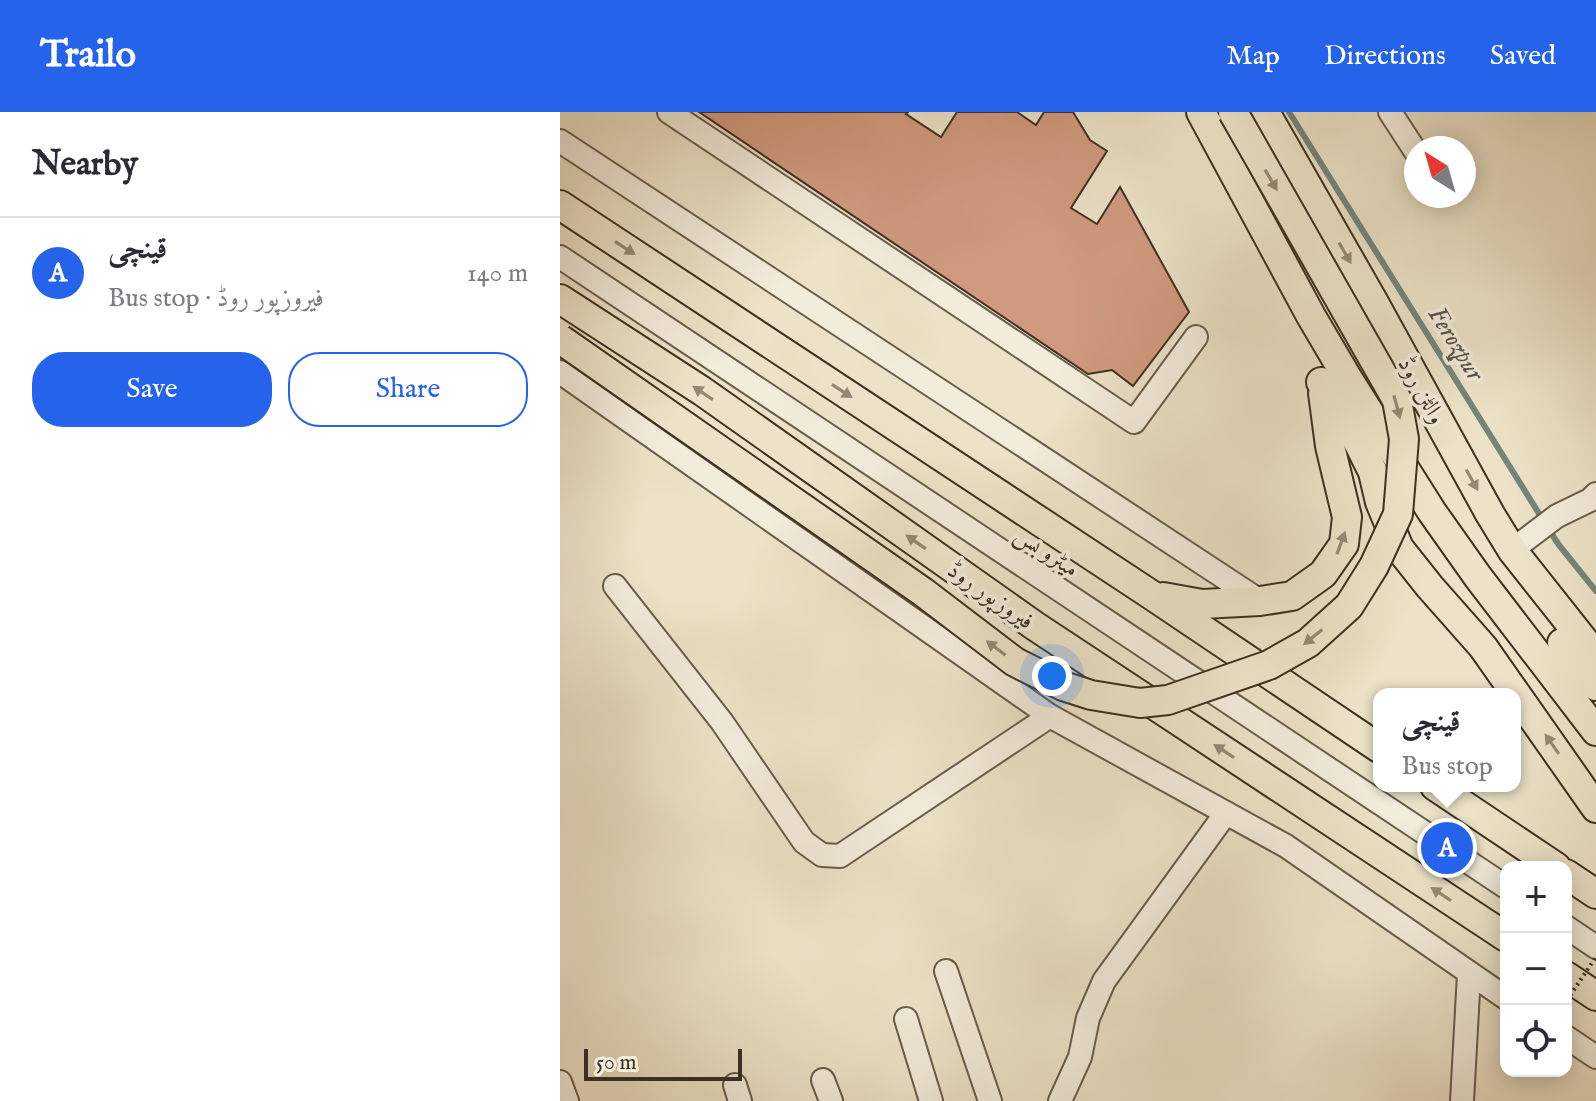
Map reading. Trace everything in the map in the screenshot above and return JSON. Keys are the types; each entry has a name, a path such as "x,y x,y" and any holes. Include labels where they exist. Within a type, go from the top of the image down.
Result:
{"main road":[{"path":"1201,112 1311,316 1432,512 1596,731"},
{"path":"560,339 923,592 1015,662 1063,686 1091,695 1140,703 1168,700 1269,665 1308,643 1349,606 1374,566 1398,514 1404,439 1397,400 1233,112"},
{"name":"والٹن روڈ","path":"1265,112 1490,514 1512,550 1596,656"},
{"path":"560,205 1373,744"},
{"name":"فیروزپور روڈ","path":"560,299 702,391 1035,626 1500,933"},
{"path":"1150,594 1202,604 1292,596 1323,574 1344,544 1347,517 1330,446 1311,316"},
{"path":"1321,382 1354,434 1373,472 1380,502 1399,548 1483,647 1512,688"},
{"path":"1553,603 1549,627 1596,686"},
{"path":"1521,701 1596,808"},
{"path":"1444,792 1547,861"},
{"path":"1572,878 1596,894"},
{"path":"1572,980 1596,996"}],"street":[{"path":"669,112 1134,422 1196,337"},
{"path":"1390,112 1406,136"},
{"path":"560,141 1260,601"},
{"name":"میٹرو بس","path":"560,257 1500,883"},
{"path":"560,372 1050,716 1286,846 1500,994"},
{"path":"1512,550 1557,516 1594,504"},
{"path":"615,586 722,722 804,842 822,855 840,856 1050,716"},
{"path":"1060,1101 1080,1057 1088,1018 1104,981 1226,813"},
{"path":"1572,931 1596,947"},
{"path":"946,971 990,1101"},
{"path":"1462,1101 1469,974"},
{"path":"906,1019 931,1101"},
{"path":"1572,1041 1596,1057"},
{"path":"560,1082 567,1101"}],"path":[{"path":"1572,993 1596,957"}],"building":[{"path":"699,112 908,112 906,114 941,137 957,112 1017,112 1036,125 1044,112 1073,112 1090,140 1107,151 1071,208 1097,224 1120,187 1189,312 1133,386 1112,370 1088,374"}],"waterway":[{"name":"Ferozpur","path":"1289,112 1543,520"},
{"name":"Ferozpur","path":"1549,530 1596,591"}],"place":[{"name":"قینچی","path":"1447,848"}]}
